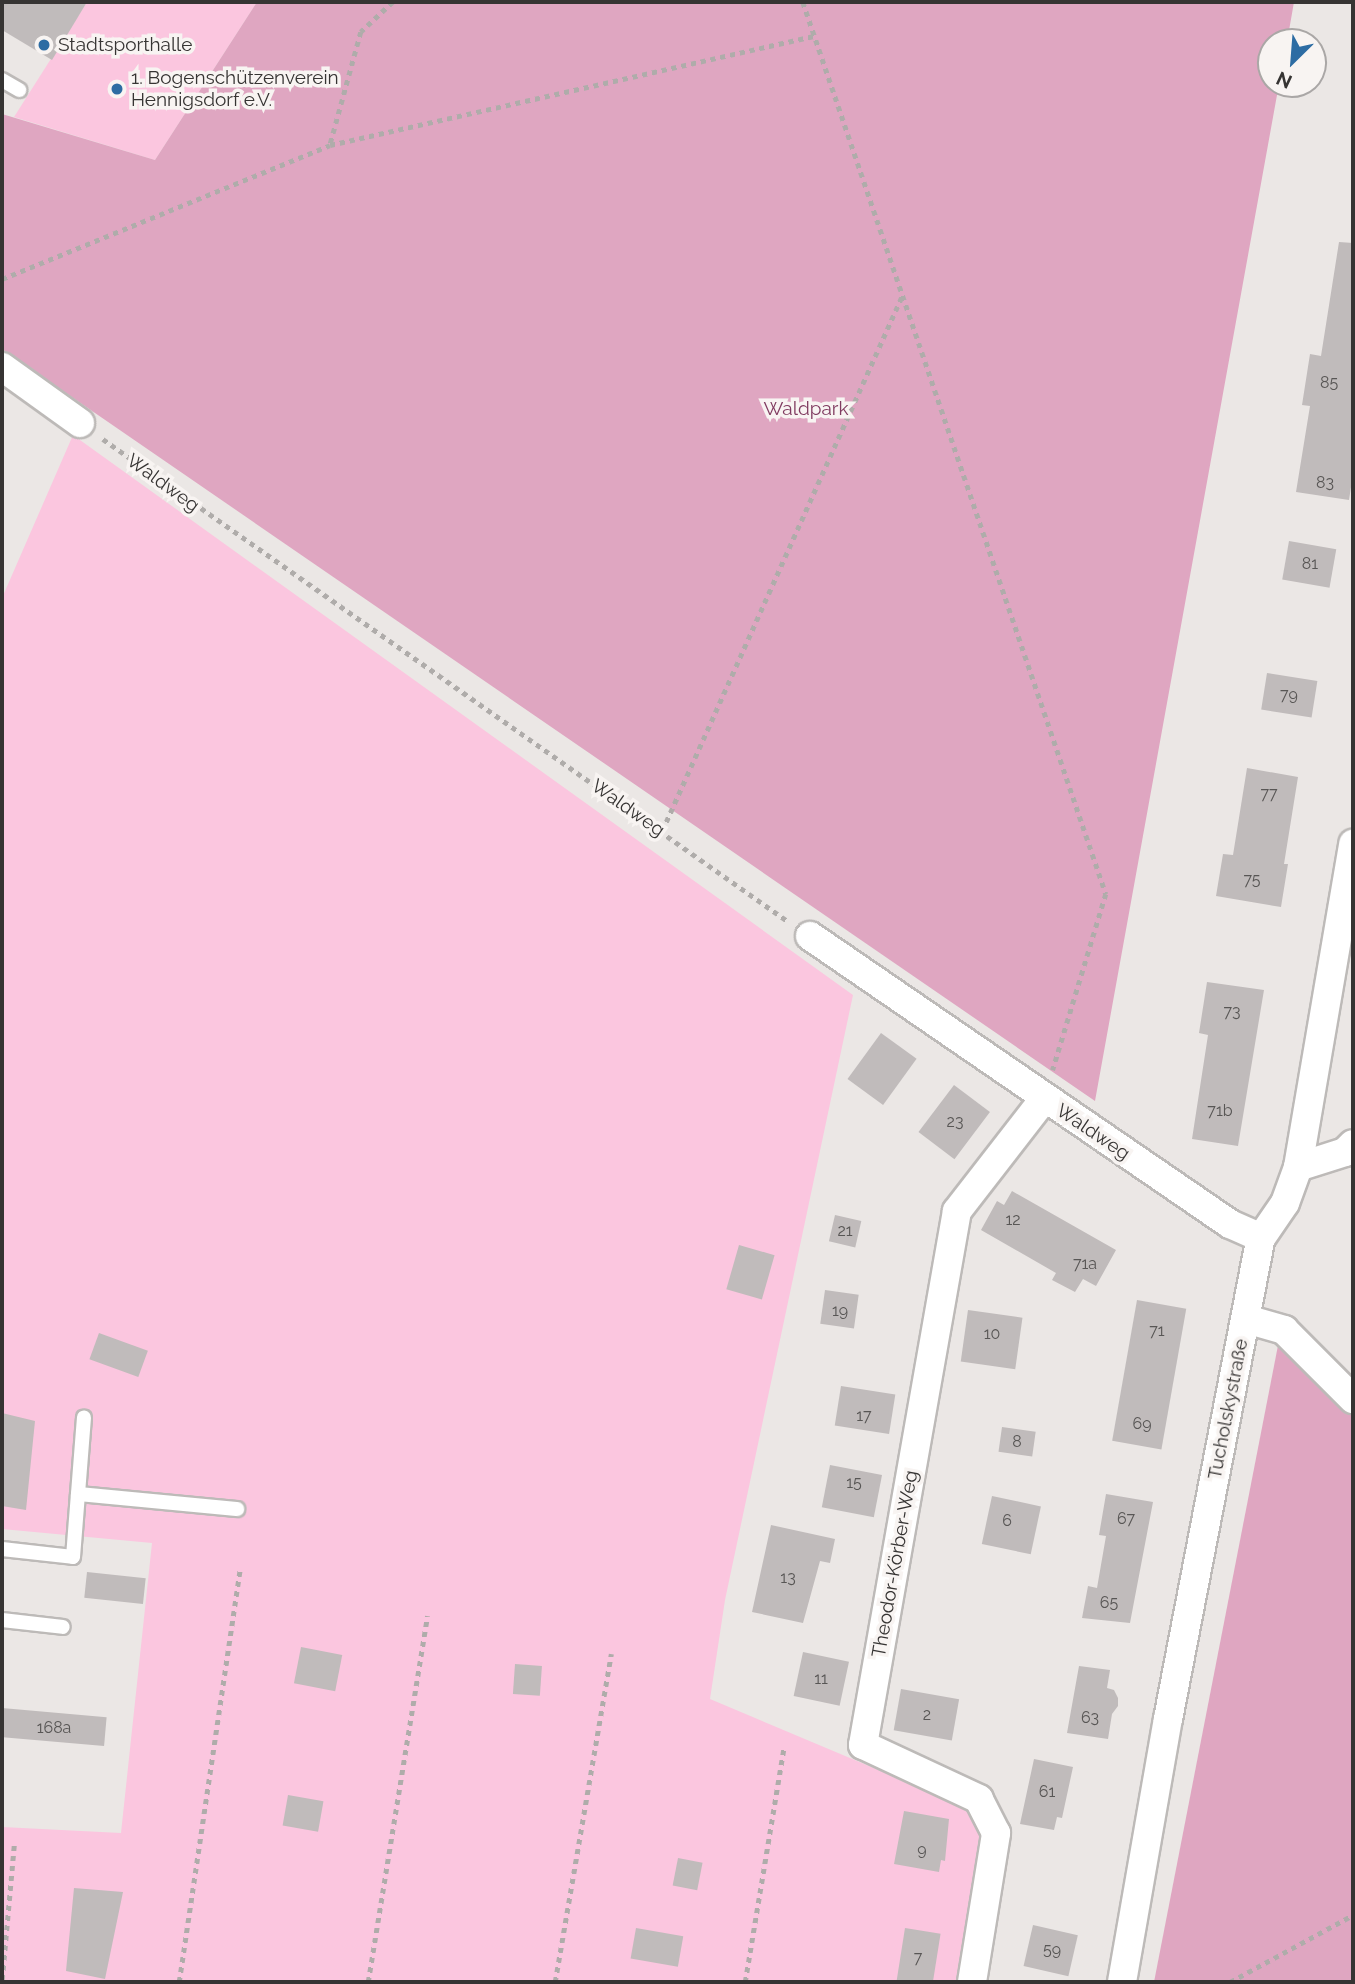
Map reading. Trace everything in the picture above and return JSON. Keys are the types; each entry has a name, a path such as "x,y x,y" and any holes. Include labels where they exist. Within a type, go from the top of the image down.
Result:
{"street":[{"path":"2,367 80,423"},
{"name":"Tucholskystraße","path":"1122,1982 1170,1706 1261,1238 1285,1203 1298,1167 1353,844"},
{"name":"Waldweg","path":"810,936 1230,1224 1261,1238"},
{"name":"Theodor-Körber-Weg","path":"972,1982 996,1833 979,1799 863,1745 957,1211 1044,1099"},
{"path":"1298,1167 1345,1152 1353,1144"},
{"path":"1246,1319 1284,1330 1353,1399"}],"lane":[{"path":"2,80 19,90"},
{"path":"2,1549 74,1556 84,1417"},
{"path":"78,1494 237,1509"},
{"path":"2,1620 63,1627"}],"path":[{"path":"330,145 361,32 393,2"},
{"path":"803,2 1106,894 1044,1099"},
{"path":"2,279 330,145 814,36"},
{"path":"662,831 903,295"},
{"name":"Waldweg","path":"80,423 319,594 810,936"},
{"path":"179,1982 240,1567"},
{"path":"368,1982 427,1616"},
{"path":"555,1982 611,1654"},
{"path":"745,1982 784,1747"},
{"path":"2,1980 14,1845"},
{"path":"1230,1982 1353,1915"}],"shaded area":[{"name":"1. Bogenschützenverein Hennigsdorf e.V.","path":"87,2 257,2 155,160 14,117"},
{"path":"73,435 853,995 725,1600 710,1699 964,1806 982,1834 958,1982 2,1982 2,1827 121,1833 152,1543 2,1529 2,598"}],"green space":[{"name":"Waldpark","path":"257,2 1294,2 1289,28 1257,28 1257,98 1276,98 1095,1101 2,349 2,114 155,160"},
{"path":"1281,1330 1353,1401 1353,1982 1154,1982"}],"building":[{"name":"Stadtsporthalle","path":"2,2 87,2 52,60 2,30"},
{"path":"1339,242 1353,243 1353,474 1349,500 1296,492 1310,406 1302,405 1310,354 1321,356"},
{"path":"1289,541 1336,549 1329,588 1282,579"},
{"path":"1267,673 1317,681 1312,718 1261,710"},
{"path":"1247,768 1298,777 1284,864 1288,864 1281,907 1216,896 1223,854 1233,855"},
{"path":"1207,982 1264,990 1238,1146 1192,1139 1208,1035 1199,1033"},
{"path":"881,1033 917,1059 883,1105 847,1079"},
{"path":"954,1085 990,1112 954,1159 918,1132"},
{"path":"1012,1191 1116,1250 1096,1286 1083,1279 1075,1292 1052,1280 1056,1273 981,1230 997,1201 1004,1205"},
{"path":"835,1215 861,1221 855,1247 829,1241"},
{"path":"739,1245 775,1255 762,1299 726,1289"},
{"path":"825,1290 859,1295 854,1328 820,1324"},
{"path":"1137,1300 1186,1309 1161,1450 1112,1441"},
{"path":"968,1310 1022,1318 1015,1369 961,1361"},
{"path":"99,1333 148,1351 138,1377 89,1359"},
{"path":"841,1386 895,1395 889,1434 835,1426"},
{"path":"2,1413 35,1421 26,1510 2,1506"},
{"path":"1002,1427 1036,1432 1032,1456 999,1452"},
{"path":"830,1465 882,1475 874,1517 822,1507"},
{"path":"1106,1494 1153,1502 1130,1623 1082,1618 1088,1586 1097,1588 1106,1536 1099,1535"},
{"path":"992,1496 1041,1506 1031,1554 982,1544"},
{"path":"771,1525 835,1539 830,1563 820,1561 803,1623 752,1612"},
{"path":"87,1572 146,1578 143,1604 84,1598"},
{"path":"301,1647 342,1655 335,1691 294,1683"},
{"path":"803,1652 849,1662 840,1706 794,1696"},
{"path":"515,1664 542,1666 540,1696 513,1694"},
{"path":"1079,1666 1110,1670 1107,1688 1114,1690 1118,1706 1112,1714 1108,1739 1067,1733"},
{"path":"901,1689 959,1699 952,1741 894,1730"},
{"path":"2,1708 107,1717 104,1746 2,1737"},
{"path":"1034,1759 1073,1767 1062,1818 1057,1817 1054,1830 1020,1824"},
{"path":"288,1795 323,1801 318,1832 283,1826"},
{"path":"904,1811 949,1819 945,1861 941,1860 939,1872 894,1864"},
{"path":"678,1858 703,1863 697,1890 673,1885"},
{"path":"74,1888 123,1892 105,1979 66,1971"},
{"path":"1033,1925 1078,1935 1068,1976 1024,1966"},
{"path":"636,1928 683,1936 678,1967 631,1959"},
{"path":"905,1928 941,1934 933,1982 896,1982"}],"place":[{"name":"Stadtsporthalle","path":"44,45"},
{"name":"1. Bogenschützenverein Hennigsdorf e.V.","path":"117,89"}]}
